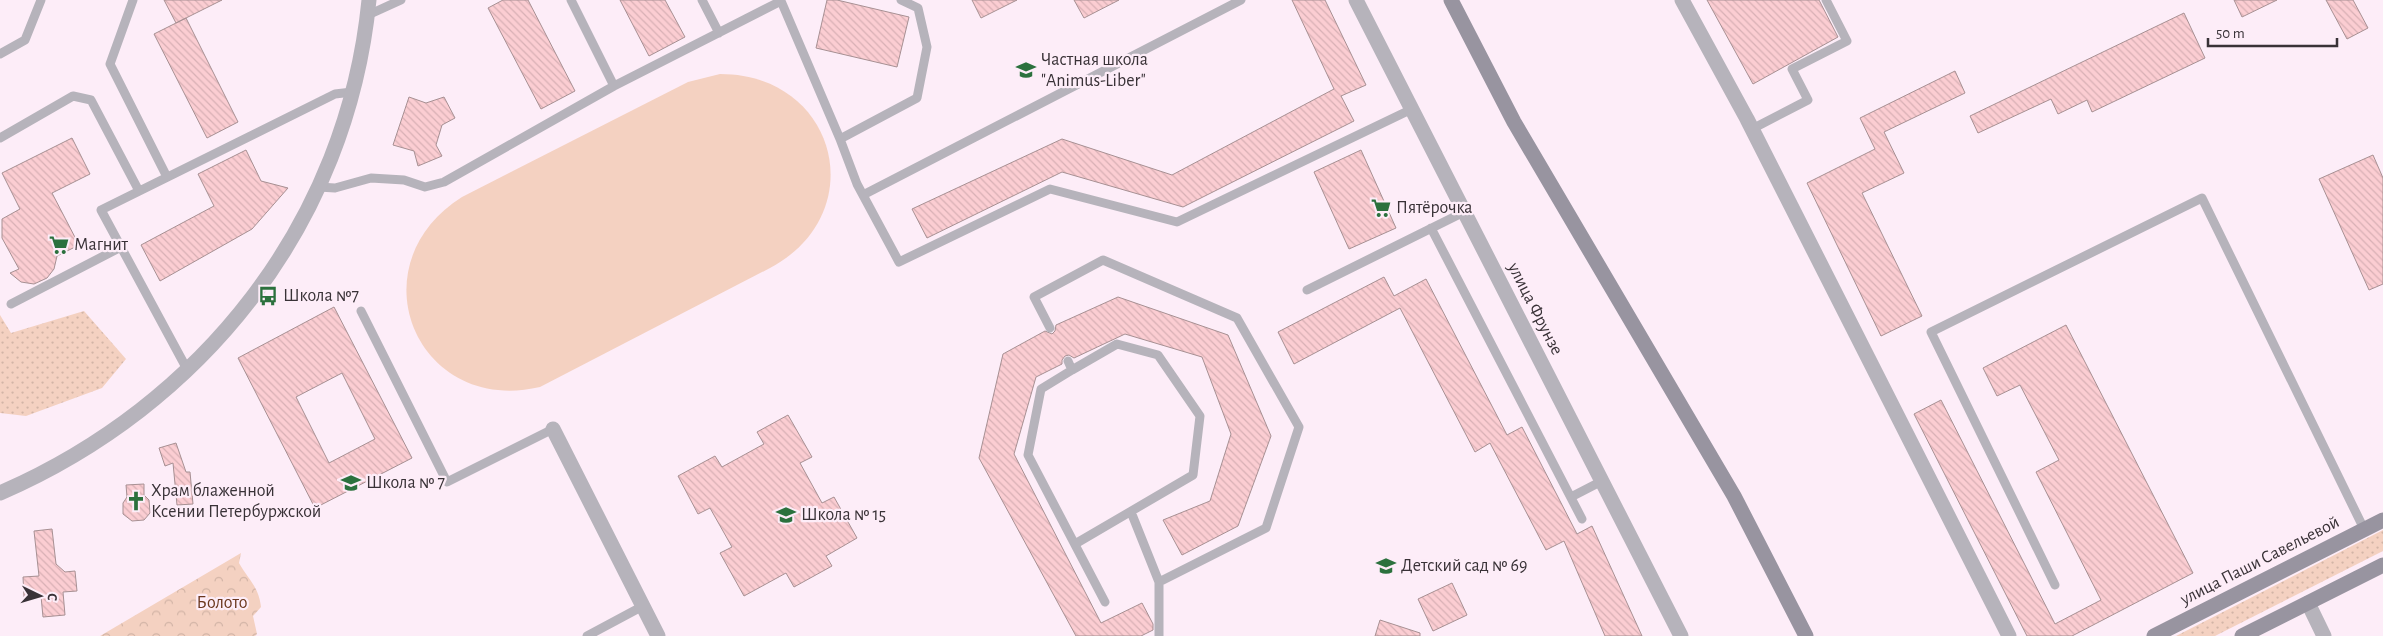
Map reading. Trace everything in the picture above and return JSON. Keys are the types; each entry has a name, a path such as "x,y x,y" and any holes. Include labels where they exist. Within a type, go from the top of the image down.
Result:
{"main road":[{"path":"1451,0 1514,122 1734,496 1806,636"},
{"name":"улица Паши Савельевой","path":"2154,636 2383,520"},
{"path":"2242,636 2383,565"}],"street":[{"name":"улица Фрунзе","path":"1356,0 1681,636"},
{"path":"1682,0 1752,129 2009,636"},
{"path":"0,493 50,470 99,442 140,412 188,371 220,338 259,290 297,229 319,187 338,140 352,92 368,8"},
{"path":"553,429 658,636"},
{"path":"2308,603 2324,636"}],"lane":[{"path":"0,54 26,40 41,0"},
{"path":"133,0 110,64 167,177"},
{"path":"368,8 401,0"},
{"path":"571,0 614,86"},
{"path":"702,0 719,33"},
{"path":"319,187 335,188 371,178 404,180 425,187 444,182 614,86 782,0 863,195 898,262 1050,189 1178,222 1412,109"},
{"path":"840,139 917,98 927,47 918,8 901,0"},
{"path":"863,195 1241,0"},
{"path":"1752,129 1808,100 1792,69 1847,41 1826,0"},
{"path":"188,371 101,210 335,94 352,92"},
{"path":"0,138 73,96 91,100 139,191"},
{"path":"2055,584 1931,332 2202,198 2364,529"},
{"path":"1307,290 1464,212"},
{"path":"1431,228 1582,519"},
{"path":"11,304 121,247"},
{"path":"1050,328 1034,297 1103,260 1238,318 1298,428 1266,528 1159,582"},
{"path":"361,311 447,482 553,429"},
{"path":"1075,544 1193,475 1200,416 1158,355 1116,344 1041,388 1028,455 1105,602"},
{"path":"1068,361 1072,370"},
{"path":"1571,497 1602,481"},
{"path":"1131,512 1159,582 1160,636"},
{"path":"587,636 643,606"}],"green space":[{"path":"720,74 760,80 792,97 814,121 828,150 830,182 822,214 802,244 770,268 540,387 497,390 460,379 432,358 414,328 407,295 411,259 429,226 462,197 688,82"},
{"path":"84,311 126,359 102,388 26,416 0,413 0,315 11,333"},
{"path":"2383,530 2383,551 2215,636 2176,636"},
{"name":"Болото","path":"241,553 239,563 256,589 260,600 261,607 253,616 257,634 255,636 100,636"}],"building":[{"path":"164,0 222,0 176,23"},
{"path":"503,0 528,0 575,91 541,109 488,8"},
{"path":"620,0 665,0 685,37 649,56"},
{"path":"827,0 837,0 909,17 897,67 816,48"},
{"path":"972,0 1017,0 981,18"},
{"path":"1074,0 1119,0 1084,18"},
{"path":"1292,0 1325,0 1366,85 1341,96 1354,121 1183,207 1062,172 927,238 912,209 1062,139 1172,175 1334,89"},
{"path":"1707,0 1819,0 1838,37 1753,84"},
{"path":"2234,0 2277,0 2242,17"},
{"path":"2326,0 2353,0 2368,28 2347,39"},
{"path":"2184,13 2205,58 2092,112 2087,100 2058,114 2051,99 1978,133 1970,116"},
{"path":"186,18 238,122 207,138 154,34"},
{"path":"1955,71 1965,93 1884,132 1904,173 1862,193 1922,316 1881,336 1807,183 1875,149 1860,118"},
{"path":"409,97 426,103 444,97 455,118 442,125 436,145 442,156 418,166 414,151 393,145"},
{"path":"72,138 90,174 52,193 79,245 57,256 54,269 47,278 34,284 21,282 10,273 19,269 2,238 2,219 20,209 2,173"},
{"path":"246,150 261,181 288,188 252,229 160,281 141,245 214,206 198,174"},
{"path":"1361,150 1396,228 1349,249 1314,172"},
{"path":"2373,155 2383,178 2383,284 2369,290 2319,179"},
{"path":"1384,277 1394,296 1426,279 1507,435 1522,427 1577,534 1592,526 1642,636 1605,636 1564,541 1546,550 1490,443 1475,452 1400,308 1294,364 1278,332"},
{"path":"1118,297 1228,335 1271,436 1238,526 1182,555 1163,520 1210,501 1231,434 1202,357 1125,334 1074,358 1069,355 1065,356 1062,364 1036,377 1014,454 1101,623 1142,603 1153,624 1153,630 1141,636 1076,636 979,458 1003,354 1045,331 1052,334 1055,331 1056,325"},
{"path":"334,307 412,458 315,508 238,358","holes":["342,373 375,439 329,463 296,397"]},
{"path":"2066,325 2193,573 2072,636 2027,636 1914,414 1941,400 2055,624 2101,600 2036,472 2059,460 2020,385 1997,396 1983,368"},
{"path":"788,415 812,457 800,463 822,503 834,497 857,538 826,556 832,566 794,587 786,573 744,596 720,553 732,547 710,508 698,514 678,476 715,456 722,467 764,444 757,432"},
{"path":"176,443 186,472 190,472 193,504 177,505 173,463 165,466 159,448"},
{"name":"Храм блаженной Ксении Петербуржской","path":"144,484 144,495 149,500 150,513 144,520 132,521 123,514 123,503 127,497 126,485"},
{"path":"52,529 56,564 65,572 75,571 77,591 63,592 65,615 43,617 41,596 24,597 23,577 39,576 34,531"},
{"path":"1452,583 1467,615 1433,631 1418,599"},
{"path":"1380,620 1420,633 1420,636 1375,636"}],"place":[{"name":"Частная школа \"Animus-Liber\"","path":"1026,70"},
{"name":"Пятёрочка","path":"1381,208"},
{"name":"Магнит","path":"59,245"},
{"name":"Школа №7","path":"268,296"},
{"name":"Школа № 7","path":"351,483"},
{"name":"Храм блаженной Ксении Петербуржской","path":"136,501"},
{"name":"Школа № 15","path":"786,515"},
{"name":"Детский сад № 69","path":"1386,566"}]}
